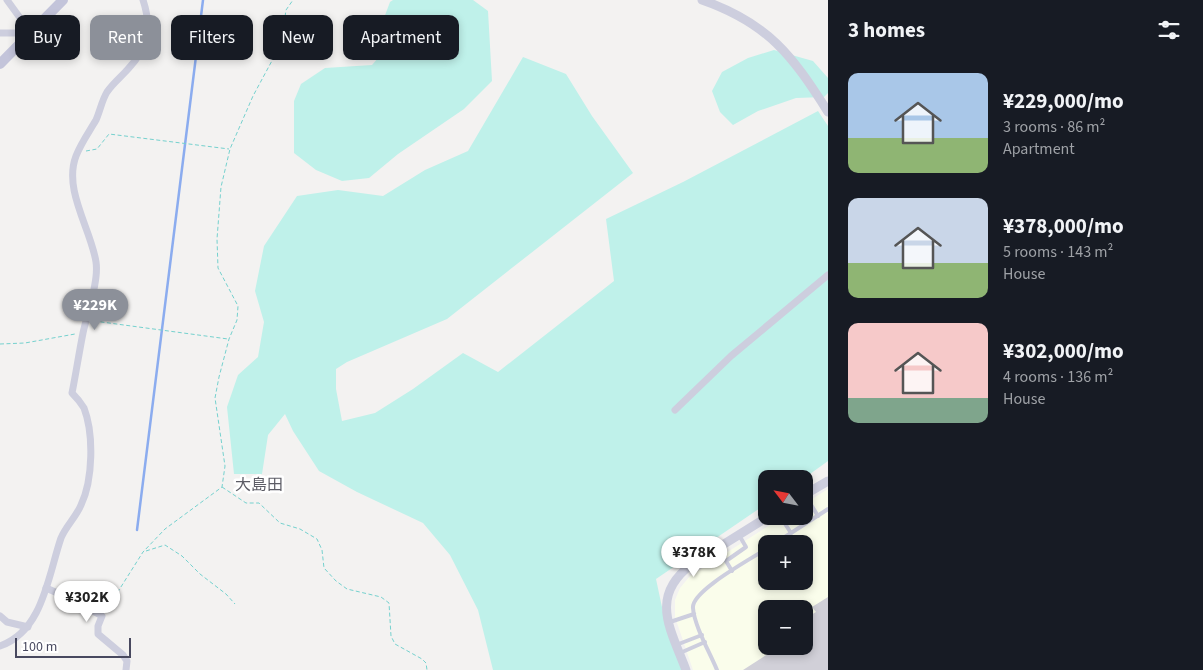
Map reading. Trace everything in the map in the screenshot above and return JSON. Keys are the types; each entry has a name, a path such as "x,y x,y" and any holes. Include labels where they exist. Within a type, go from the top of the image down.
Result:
{"main road":[{"path":"48,15 63,0"},
{"path":"0,64 15,49"}],"street":[{"path":"7,0 18,15"},
{"path":"0,646 14,640 28,627 35,616 62,536 82,504 88,482 90,436 83,407 72,393 97,264 90,237 73,189 72,175 75,158 96,119 107,92 138,58 143,46 148,33 148,14 143,0"},
{"path":"702,0 739,15 768,35 784,49 828,112"},
{"path":"0,33 15,33"},
{"path":"675,410 731,356 828,276"},
{"path":"813,490 828,481"},
{"path":"686,670 669,622 666,601 668,593 675,579 692,564 758,523"},
{"path":"46,588 102,616 98,626 98,634 123,655 127,661 126,670"},
{"path":"0,616 7,622 28,627"}],"lane":[{"path":"813,508 818,516"},
{"path":"788,535 828,509"},
{"path":"786,525 791,533"},
{"path":"732,571 726,561 746,548 739,535"},
{"path":"717,670 694,614 693,602 696,596 704,589 758,554"},
{"path":"669,622 694,614"},
{"path":"678,649 702,635"},
{"path":"678,649 705,642"}],"path":[{"path":"102,616 143,552 165,529 222,487 225,466 215,398 229,339 237,320 238,306 218,268 217,239 221,187 230,149 253,96 281,44 286,10 293,0"},
{"path":"79,150 97,149 109,134 230,149"},
{"path":"86,320 229,339"},
{"path":"0,344 25,343 72,334 83,334"},
{"path":"222,487 246,503 259,502 280,523 300,529 317,539 322,550 324,568 336,582 347,589 381,598 389,603 391,636 395,644 422,659 426,663 427,670"},
{"path":"143,552 165,546 182,556 235,604"}],"shaded area":[{"path":"393,0 473,0 488,11 492,81 464,109 398,154 369,178 342,181 316,170 294,153 294,101 301,84 325,68 372,65 376,60 459,60 459,15 385,15 390,2"},
{"path":"774,50 813,61 828,78 828,93 824,97 796,98 758,111 733,125 720,112 712,91 722,72 748,58"},
{"path":"523,57 566,74 592,116 633,173 447,319 347,362 336,369 336,389 342,421 375,413 413,389 463,353 498,372 614,281 606,219 683,182 818,111 828,126 828,461 813,472 813,470 758,470 758,509 656,579 666,626 682,670 493,670 478,610 450,555 423,523 357,492 319,471 293,431 285,414 268,435 262,474 234,474 227,407 238,375 258,357 264,322 255,291 264,246 297,196 338,190 383,196 425,170 468,151"},
{"path":"828,489 828,670 693,670 675,617 675,600 680,588 690,576 770,525 813,525 813,498"}],"building":[{"path":"828,597 828,670 743,670 766,655 813,655 813,614 816,612 813,606"}],"waterway":[{"path":"137,530 203,0"}],"district":[{"name":"大島田","path":"259,485"}]}
